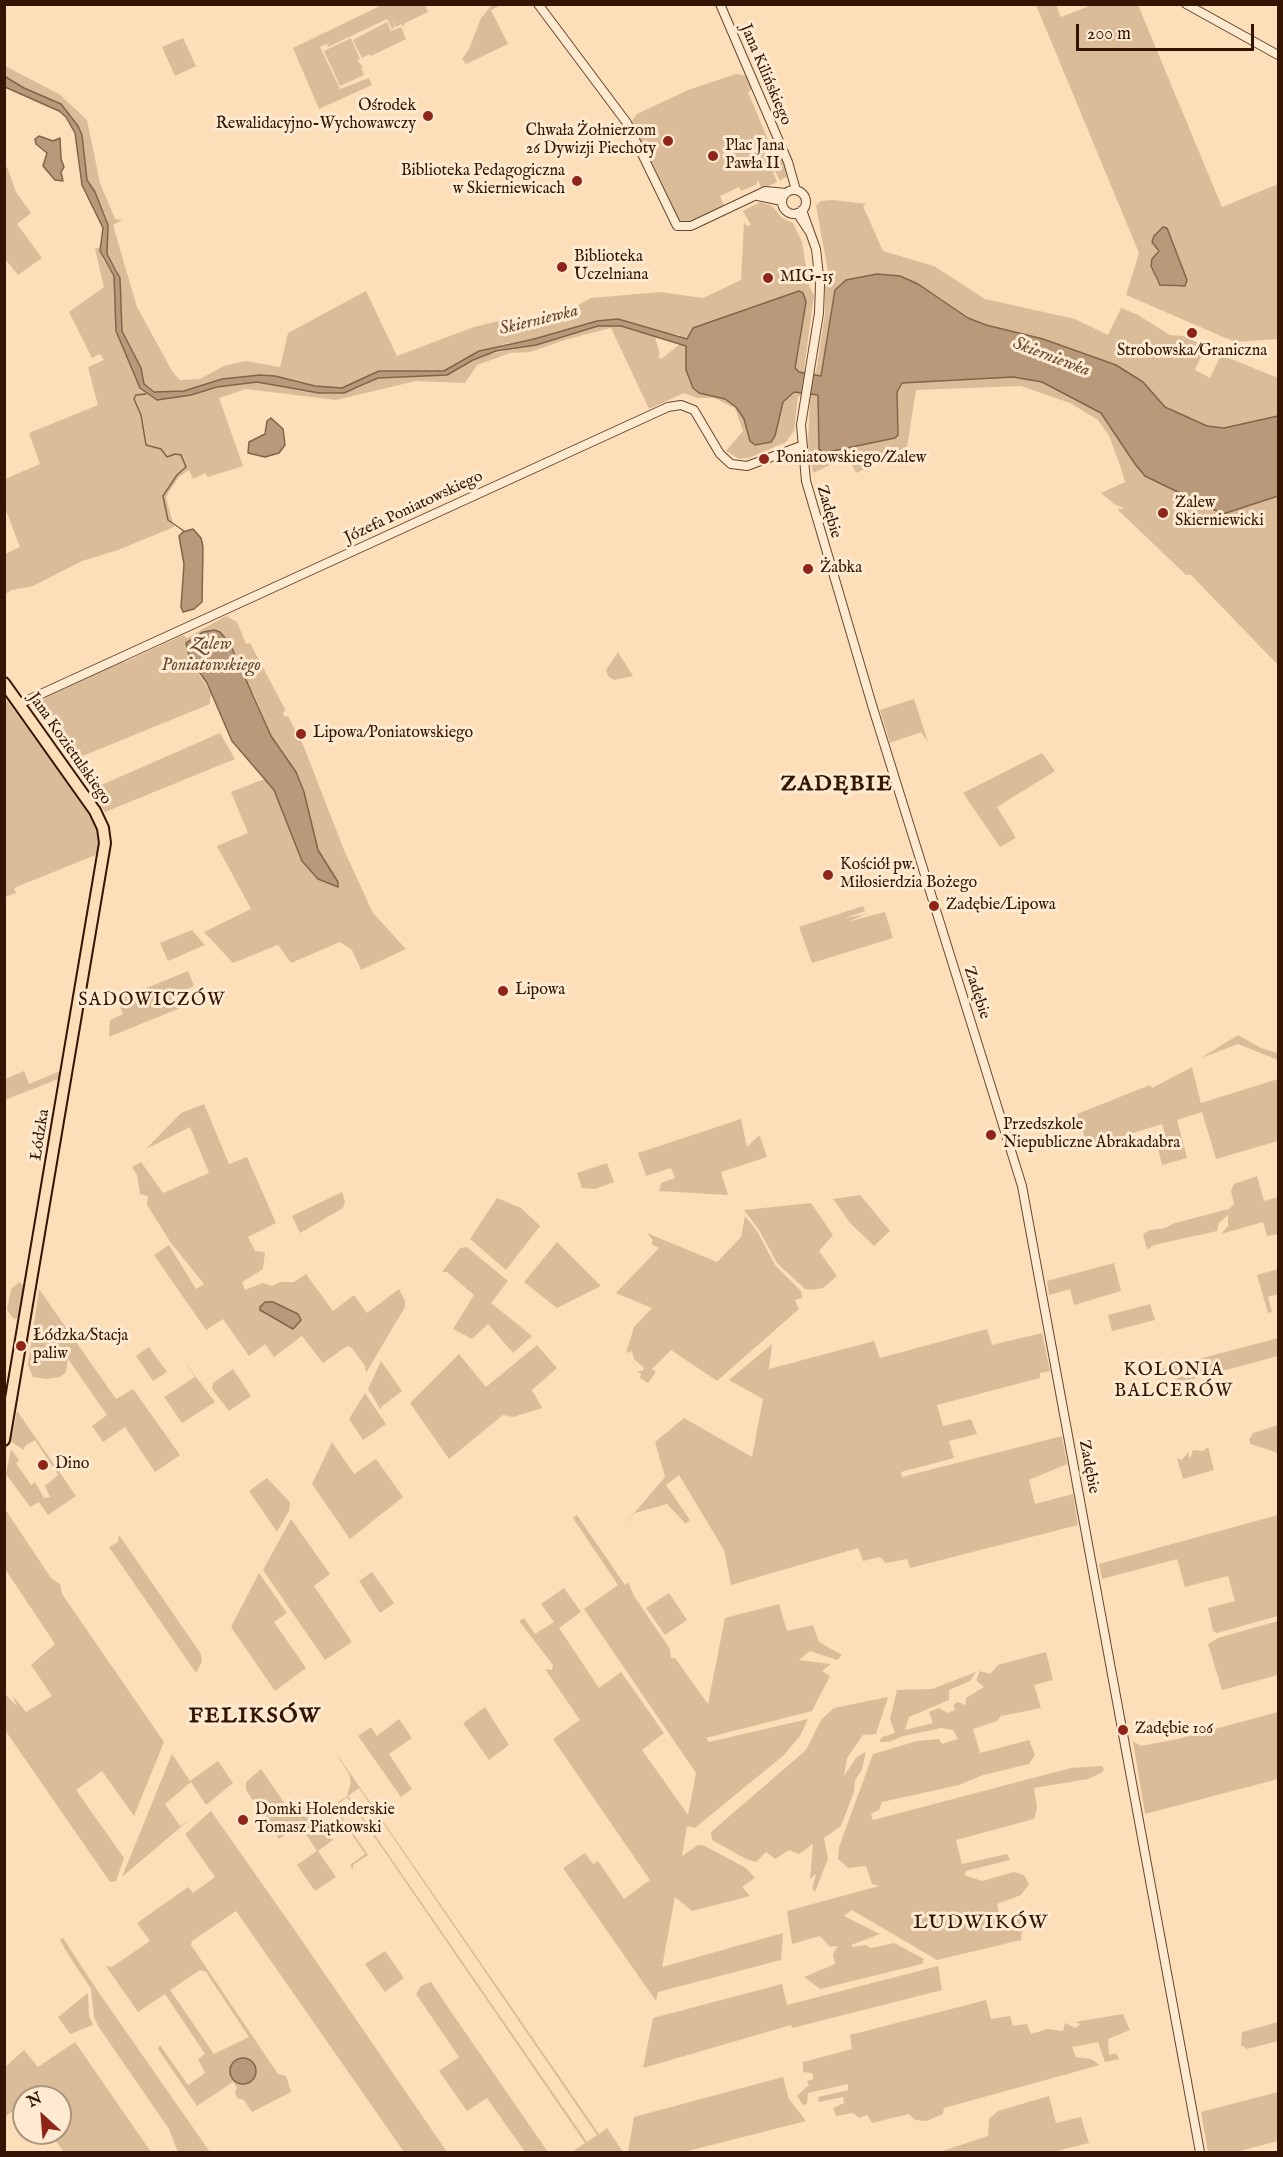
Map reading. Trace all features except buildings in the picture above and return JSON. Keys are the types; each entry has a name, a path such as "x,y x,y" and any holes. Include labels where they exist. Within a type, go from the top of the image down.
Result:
{"main road":[{"name":"Jana Kozietulskiego","path":"4,683 95,811 105,834"},
{"name":"Łódzka","path":"4,1440 104,855 105,834"}],"street":[{"path":"538,4 627,123 675,225 687,228 758,196 784,197 796,190"},
{"name":"Jana Kilińskiego","path":"720,4 788,162 796,190 805,198 800,212"},
{"path":"1186,4 1278,55"},
{"path":"784,197 787,212 800,212"},
{"name":"Zadębie","path":"800,212 816,249 820,285 819,313 804,397 801,446 806,481 833,576 1022,1186 1200,2152"},
{"name":"Józefa Poniatowskiego","path":"19,704 668,407 681,405 694,410 720,454 731,464 747,466 801,446"}],"shaded area":[{"path":"384,4 425,5 428,12 405,23 403,27 401,24 396,27 392,17 395,27 392,29 387,19 328,47 327,44 320,47 340,89 369,78 372,85 319,109 293,48"},
{"path":"493,4 501,5 491,10 508,44 466,64 462,59 469,49 481,18"},
{"path":"1036,5 1056,5 1061,17 1092,5 1138,5 1222,207 1278,184 1278,339 1235,342 1126,295 1139,253","holes":["1166,228 1187,280 1186,285 1176,287 1157,282 1151,266"]},
{"path":"387,22 391,31 401,27 406,39 362,58 353,40"},
{"path":"183,38 196,66 175,76 162,47"},
{"path":"351,38 364,75 340,86 324,51"},
{"path":"5,66 59,94 87,120 100,183 115,219 122,220 113,225 137,307 172,371 180,380 200,379 224,366 246,361 280,367 288,333 366,291 397,356 474,327 506,319 537,321 562,314 591,298 660,292 703,298 741,280 744,222 747,226 751,225 743,211 760,202 772,206 782,218 793,223 802,242 808,278 811,278 809,286 814,295 804,369 816,372 825,314 825,277 833,277 832,272 828,272 816,205 821,201 833,200 867,204 863,206 883,251 934,266 985,299 1075,319 1108,335 1121,308 1138,315 1170,335 1183,336 1212,349 1205,348 1195,370 1210,378 1221,355 1278,378 1278,665 1191,575 1186,575 1119,511 1118,508 1124,510 1122,507 1114,504 1101,493 1125,482 1121,468 1109,436 1098,420 1070,403 1021,386 916,390 907,447 872,462 871,466 856,473 848,457 813,473 808,444 810,398 798,396 794,431 786,442 749,458 739,459 726,451 743,431 735,408 714,398 697,398 684,393 649,409 611,328 530,352 510,353 477,365 465,383 416,381 336,400 246,389 219,398 243,466 208,477 205,473 193,479 189,470 179,477 166,498 174,527 118,550 82,561 33,586 12,590 5,594 5,554 20,547 5,508 5,479 40,464 29,433 98,405 88,367 104,360 100,354 92,358 69,312 104,287 95,249 100,247 102,258 114,276 116,331 140,388 157,400 191,395 231,384 268,382 297,390 333,394 357,389 378,378 447,375 484,355 536,345 598,326 621,326 655,337 660,354 658,356 661,359 679,345 680,335 655,332 618,319 597,321 534,339 503,344 444,371 379,371 342,388 315,386 275,376 214,382 184,391 154,392 144,384 141,368 122,330 118,271 107,254 108,225 105,214 87,180 82,135 61,104 24,88 5,76"},
{"name":"Plac Jana Pawła II","path":"736,74 747,76 753,89 748,92 777,161 783,159 788,176 780,181 775,171 773,172 777,182 762,189 757,179 757,184 741,191 739,187 720,196 725,207 691,223 681,223 677,221 632,121 637,114 688,90"},
{"path":"7,167 16,192 31,213 17,224 42,258 18,275 5,259 4,168"},
{"path":"226,616 237,622 246,644 250,643 286,711 283,712 285,717 288,716 304,747 344,850 373,913 406,949 361,970 352,950 340,942 291,963 278,945 233,963 204,932 251,909 217,846 248,833 231,792 259,781 266,779 274,790 304,864 323,882 336,887 338,882 318,850 304,792 296,772 271,736 254,694 208,631 191,638 195,668 211,693 210,704 68,762 73,744 45,705 40,703 47,696 68,687 67,685 74,684 123,659 125,662 183,635 187,638"},
{"path":"618,652 633,676 614,680 608,676 606,670"},
{"path":"4,697 87,810 97,827 100,842 98,854 14,888 16,893 5,897"},
{"path":"914,699 928,742 921,732 890,743 880,710"},
{"path":"220,733 235,759 105,812 90,790"},
{"path":"1042,753 1055,771 997,807 1016,838 1000,847 963,793"},
{"path":"863,906 865,911 845,918 866,914 847,922 885,912 893,938 812,963 799,927"},
{"path":"192,930 205,945 168,961 160,943"},
{"path":"188,971 194,986 180,992 185,1006 109,1037 110,1020 123,1014 117,1000"},
{"path":"1238,1035 1261,1048 1278,1053 1278,1060 1238,1044 1201,1058"},
{"path":"1192,1067 1201,1103 1278,1079 1278,1141 1216,1159 1202,1112 1177,1120 1187,1158 1162,1165 1156,1141 1166,1138 1162,1124 1088,1147 1077,1114 1150,1085 1152,1088"},
{"path":"24,1071 29,1084 60,1071 58,1079 5,1100 5,1079"},
{"path":"204,1104 229,1164 247,1157 276,1223 248,1237 255,1251 265,1252 263,1269 242,1282 245,1290 263,1283 272,1286 281,1282 294,1282 306,1274 333,1311 354,1295 367,1313 399,1289 405,1301 405,1307 366,1373 365,1366 352,1348 347,1346 323,1363 302,1336 274,1357 265,1344 249,1356 223,1319 206,1330 154,1255 169,1245 196,1289 204,1284 171,1243 147,1205 148,1196 140,1194 137,1175 132,1167 141,1162 163,1193 209,1173 190,1127 146,1149 181,1113"},
{"path":"741,1119 747,1147 760,1136 767,1157 721,1172 728,1195 659,1191 661,1183 675,1178 671,1168 646,1176 638,1153"},
{"path":"607,1163 614,1182 595,1189 582,1188 577,1173"},
{"path":"1257,1176 1264,1201 1278,1197 1278,1234 1267,1236 1263,1222 1221,1234 1228,1226 1228,1215 1219,1223 1217,1231 1154,1245 1147,1250 1143,1234 1150,1230 1165,1228 1175,1223 1229,1209 1234,1204 1231,1191 1234,1184"},
{"path":"342,1192 345,1202 343,1208 300,1233 292,1216"},
{"path":"860,1195 890,1231 874,1246 850,1223 833,1199"},
{"path":"497,1198 521,1208 540,1226 506,1270 470,1239"},
{"path":"811,1203 833,1235 819,1251 837,1276 823,1288 812,1290 805,1289 777,1263 759,1230 744,1210"},
{"path":"745,1216 757,1231 775,1265 801,1291 802,1298 795,1300 799,1309 717,1381 671,1350 652,1369 656,1372 648,1383 640,1378 641,1374 637,1371 642,1371 644,1368 634,1359 632,1351 626,1353 634,1327 652,1308 616,1293 659,1248 651,1244 653,1240 647,1233 717,1262 741,1237"},
{"path":"557,1242 601,1286 557,1308 524,1282"},
{"path":"467,1247 508,1281 491,1303 532,1336 513,1353 488,1324 472,1339 453,1329 474,1295 447,1272 442,1272 460,1248"},
{"path":"1114,1263 1121,1291 1074,1305 1070,1289 1049,1295 1047,1281"},
{"path":"1278,1269 1278,1294 1268,1297 1272,1312 1268,1313 1257,1275"},
{"path":"19,1282 26,1287 21,1317 14,1319 7,1310 11,1289"},
{"path":"39,1289 116,1399 133,1389 180,1455 155,1472 125,1427 103,1442 92,1426 107,1415 68,1359 66,1372 60,1377 46,1379 33,1377 28,1365"},
{"path":"1150,1304 1155,1320 1112,1331 1108,1315"},
{"path":"987,1329 992,1345 1042,1333 1050,1371 1040,1373 1040,1378 937,1405 943,1426 971,1419 977,1434 949,1441 954,1458 901,1472 902,1477 1062,1436 1067,1464 1029,1480 1035,1504 1073,1494 1078,1525 910,1568 907,1559 886,1563 880,1557 863,1561 858,1548 731,1585 724,1550 679,1475 666,1485 690,1520 686,1524 667,1504 635,1513 623,1526 665,1477 655,1442 684,1418 752,1457 763,1399 729,1380 772,1344 769,1369 874,1341 880,1358"},
{"path":"1278,1338 1278,1356 1178,1383 1173,1369 1151,1374 1150,1372"},
{"path":"537,1345 557,1368 532,1390 542,1408 513,1417 503,1415 449,1459 410,1403 459,1354 486,1387"},
{"path":"149,1347 167,1372 153,1381 136,1356"},
{"path":"184,1361 215,1402 182,1423 164,1397 195,1377"},
{"path":"381,1361 402,1391 381,1407 381,1410 368,1389"},
{"path":"233,1369 251,1396 229,1411 212,1389 213,1383"},
{"path":"365,1393 386,1424 363,1440 349,1419"},
{"path":"17,1411 76,1496 48,1515 39,1502 30,1507 6,1474 11,1449 19,1460 16,1463 31,1485 35,1482 44,1498 50,1497 45,1486 58,1475 35,1440 25,1446 24,1450 11,1442"},
{"path":"1278,1425 1278,1453 1251,1444 1249,1440 1253,1433"},
{"path":"332,1442 354,1474 376,1459 403,1497 350,1539 312,1484"},
{"path":"1208,1447 1214,1470 1183,1479 1177,1458 1182,1460 1188,1452 1190,1459 1193,1450 1203,1451"},
{"path":"267,1478 290,1502 289,1511 277,1532 249,1491"},
{"path":"5,1509 51,1578 60,1584 62,1594 164,1742 134,1816 102,1771 76,1790 124,1858 116,1881 110,1882 5,1730 5,1694 17,1706 12,1695 26,1712 52,1696 31,1665 55,1644 5,1569"},
{"path":"577,1515 625,1585 628,1582 634,1596 670,1649 671,1658 675,1658 708,1704 725,1618 779,1604 787,1631 813,1625 819,1642 842,1655 837,1660 810,1651 799,1660 831,1664 822,1671 830,1676 812,1711 706,1738 709,1742 808,1719 800,1736 784,1755 695,1828 687,1826 682,1856 698,1845 703,1845 746,1868 755,1878 742,1887 750,1896 692,1911 675,1897 662,1967 783,1933 781,1960 658,1992 656,2001 563,1868 585,1853 593,1864 598,1861 624,1899 650,1880 553,1739 580,1720 545,1669 552,1670 553,1665 519,1621 524,1618 535,1634 554,1622 541,1604 564,1588 581,1612 559,1628 599,1688 621,1672 664,1733 642,1750 688,1815 696,1773 584,1609 618,1585 573,1518"},
{"path":"1278,1515 1278,1616 1217,1633 1213,1631 1208,1608 1235,1601 1228,1576 1185,1587 1177,1559 1102,1579 1099,1564"},
{"path":"291,1519 330,1574 314,1586 352,1642 325,1660 263,1570"},
{"path":"119,1535 201,1654 202,1662 196,1673 109,1547 118,1542"},
{"path":"372,1572 394,1603 380,1613 359,1581"},
{"path":"259,1573 287,1613 274,1622 306,1668 275,1691 231,1627"},
{"path":"669,1593 687,1620 665,1635 646,1608"},
{"path":"1278,1621 1278,1675 1222,1690 1208,1644 1218,1638"},
{"path":"1046,1652 1053,1680 1034,1685 1041,1708 1001,1716 997,1721 973,1729 980,1753 1029,1740 1035,1755 1029,1764 983,1775 959,1785 882,1802 879,1810 871,1814 873,1820 1071,1768 1102,1766 1104,1770 1101,1773 1088,1779 1034,1788 1037,1808 1034,1819 956,1840 962,1864 1007,1854 1010,1860 966,1871 964,1875 982,1881 1014,1872 1024,1875 1029,1884 1021,1895 997,1904 1001,1924 1023,1918 1021,1940 937,1960 852,1910 844,1916 880,1934 851,1945 852,1947 866,1945 871,1948 894,1943 924,1959 922,1964 820,1989 804,1977 835,1964 833,1954 838,1946 830,1947 820,1936 792,1944 787,1911 879,1886 872,1884 866,1866 848,1868 838,1859 839,1847 873,1754 917,1741 939,1739 942,1744 958,1739 953,1730 941,1728 903,1736 889,1742 879,1742 882,1737 895,1733 890,1719 897,1690 932,1689 976,1672 970,1681 949,1690 949,1700 909,1717 905,1730 933,1723 929,1712 939,1708 948,1713 955,1710 953,1706 957,1702 966,1705 966,1698 984,1687 976,1680 980,1671 990,1674 998,1665"},
{"path":"888,1697 876,1734 863,1735 847,1758 844,1776 856,1758 866,1751 862,1770 855,1780 854,1792 841,1826 824,1838 828,1859 815,1892 812,1889 816,1874 810,1879 813,1844 799,1854 789,1850 775,1859 766,1852 756,1862 712,1840 711,1832 806,1750 821,1720 834,1708"},
{"path":"485,1707 509,1745 489,1760 463,1723"},
{"path":"1278,1712 1278,1779 1145,1814 1133,1741 1141,1746 1178,1739"},
{"path":"399,1719 412,1738 389,1754 412,1789 401,1797 358,1736 371,1727 377,1736"},
{"path":"332,1747 599,2134 607,2128 623,2152 572,2152 585,2143 347,1797 335,1807 368,1855 353,1865 353,1870 350,1865 365,1854 333,1806 347,1796 351,1783 349,1774","holes":["359,1788 597,2135 587,2142 348,1796"]},
{"path":"172,1754 190,1781 218,1761 233,1783 206,1805 191,1782 165,1804 180,1826 189,1820 122,1877"},
{"path":"261,1769 292,1814 308,1805 312,1809 321,1802 329,1807 317,1817 333,1840 318,1851 336,1877 315,1891 297,1865 317,1851 300,1825 279,1839 246,1790 246,1782"},
{"path":"211,1811 447,2152 404,2152 236,1911 192,1941 191,1945 278,2074 286,2076 291,2092 252,2112 244,2100 237,2098 235,2092 237,2088 233,2082 197,2106 158,2049 160,2045 188,2085 205,2073 198,2059 205,2054 165,1994 138,2012 106,1966 112,1967 150,1941 137,1923 188,1887 193,1893 215,1877 185,1834","holes":["200,1970 206,1972 249,2037 214,2054 170,1990"]},
{"path":"63,1938 210,2152 178,2152 169,2129 98,2026 94,2017 91,1989 60,1940"},
{"path":"385,1951 404,1978 385,1992 365,1964"},
{"path":"938,1966 942,1990 792,2028 791,2025 643,2068 653,2018 782,1984 787,2005"},
{"path":"431,1982 548,2152 525,2152 487,2098 467,2111 439,2071 459,2057 416,1994 421,1986"},
{"path":"88,1993 89,2016 93,2025 70,2034 58,2017"},
{"path":"986,2000 991,2019 1010,2016 1013,2026 1027,2024 1031,2034 1048,2029 1063,2031 1065,2023 1076,2028 1080,2024 1075,2022 1123,2014 1130,2030 1108,2039 1109,2055 1116,2053 1119,2059 1105,2062 1098,2042 1072,2047 1076,2057 1091,2059 1100,2065 944,2108 943,2114 926,2121 915,2120 909,2114 872,2123 867,2115 859,2118 853,2113 836,2116 833,2108 844,2103 843,2097 819,2102 818,2097 848,2090 848,2084 808,2093 807,2104 803,2105 797,2096 809,2085 807,2081 814,2079 812,2073 803,2072 803,2062 852,2049 850,2035"},
{"path":"1278,2022 1278,2041 1247,2049 1241,2045 1242,2032"},
{"path":"75,2042 151,2152 64,2152 59,2145 72,2145 72,2085 12,2085 12,2112 6,2116 5,2067 24,2050 38,2067"},
{"path":"783,2077 789,2099 806,2121 684,2152 628,2152 634,2117"},
{"path":"1278,2092 1278,2141 1236,2152 1208,2152 1201,2112"},
{"path":"1049,2096 1056,2123 1081,2117 1089,2143 1052,2152 939,2152 988,2136 989,2119 998,2111"}],"water":[{"name":"Zalew Skierniewicki","path":"4,76 24,88 61,104 78,126 82,135 87,180 95,192 108,225 107,254 120,278 122,331 141,368 144,384 154,392 184,391 222,379 260,375 275,376 315,386 342,388 379,371 444,371 479,351 534,339 597,321 618,319 687,339 693,328 799,291 803,293 806,302 795,368 799,372 821,376 835,290 846,280 877,274 900,276 918,284 968,318 986,325 1043,339 1116,365 1143,382 1165,407 1207,426 1224,428 1278,416 1278,496 1223,514 1145,476 1101,413 1042,382 1013,377 902,383 897,392 898,435 895,438 823,453 819,449 818,395 794,392 783,402 775,436 771,442 755,445 750,441 744,419 736,407 725,399 699,393 693,388 686,370 686,346 621,326 598,326 536,345 496,351 473,360 447,375 378,378 344,393 319,393 257,382 217,387 191,395 157,400 140,388 116,331 114,276 100,251 103,228 82,185 75,133 66,117 59,111 5,87"},
{"path":"39,136 53,141 60,138 61,159 64,167 61,172 63,181 55,180 43,166 47,153 36,144 35,139"},
{"path":"1163,227 1167,228 1187,280 1185,286 1160,285 1151,266 1152,259 1159,251 1152,242 1154,236"},
{"path":"271,418 283,429 285,445 279,453 265,457 248,453 249,442 265,434 267,421"},
{"name":"Zalew Poniatowskiego","path":"193,529 201,538 203,547 202,602 194,609 183,612 181,607 184,564 179,536"},
{"name":"Zalew Poniatowskiego","path":"214,630 220,632 230,644 271,736 296,772 304,792 318,850 338,882 338,887 318,879 302,861 274,790 232,741 207,683 190,659 186,643 203,632"},
{"path":"265,1302 273,1302 298,1314 301,1320 293,1329 260,1310"},
{"path":"243,2058 253,2061 256,2071 253,2081 243,2084 233,2081 230,2071 233,2061"}],"waterway":[{"path":"146,394 136,395 134,399 141,415 146,445 161,449 167,457 175,454 181,455 186,467 177,475 163,496 168,520 184,531"}],"place":[{"name":"Ośrodek Rewalidacyjno-Wychowawczy","path":"428,116"},
{"name":"Chwała Żołnierzom 26 Dywizji Piechoty","path":"668,141"},
{"name":"Plac Jana Pawła II","path":"713,156"},
{"name":"Biblioteka Pedagogiczna w Skierniewicach","path":"577,181"},
{"name":"Biblioteka Uczelniana","path":"562,267"},
{"name":"MIG-15","path":"768,278"},
{"name":"Strobowska/Graniczna","path":"1192,333"},
{"name":"Poniatowskiego/Zalew","path":"764,459"},
{"name":"Zalew Skierniewicki","path":"1163,513"},
{"name":"Żabka","path":"808,569"},
{"name":"Lipowa/Poniatowskiego","path":"301,734"},
{"name":"Kościół pw. Miłosierdzia Bożego","path":"828,875"},
{"name":"Zadębie/Lipowa","path":"934,906"},
{"name":"Lipowa","path":"503,991"},
{"name":"Przedszkole Niepubliczne Abrakadabra","path":"991,1135"},
{"name":"Łódzka/Stacja paliw","path":"21,1346"},
{"name":"Dino","path":"43,1465"},
{"name":"Zadębie 106","path":"1123,1730"},
{"name":"Domki Holenderskie Tomasz Piątkowski","path":"243,1820"}],"district":[{"name":"ZADĘBIE","path":"837,785"},
{"name":"SADOWICZÓW","path":"152,1001"},
{"name":"KOLONIA BALCERÓW","path":"1174,1381"},
{"name":"FELIKSÓW","path":"255,1717"},
{"name":"LUDWIKÓW","path":"981,1924"}],"water label":[{"name":"Skierniewka","path":"539,321"},
{"name":"Skierniewka","path":"1051,358"}]}
